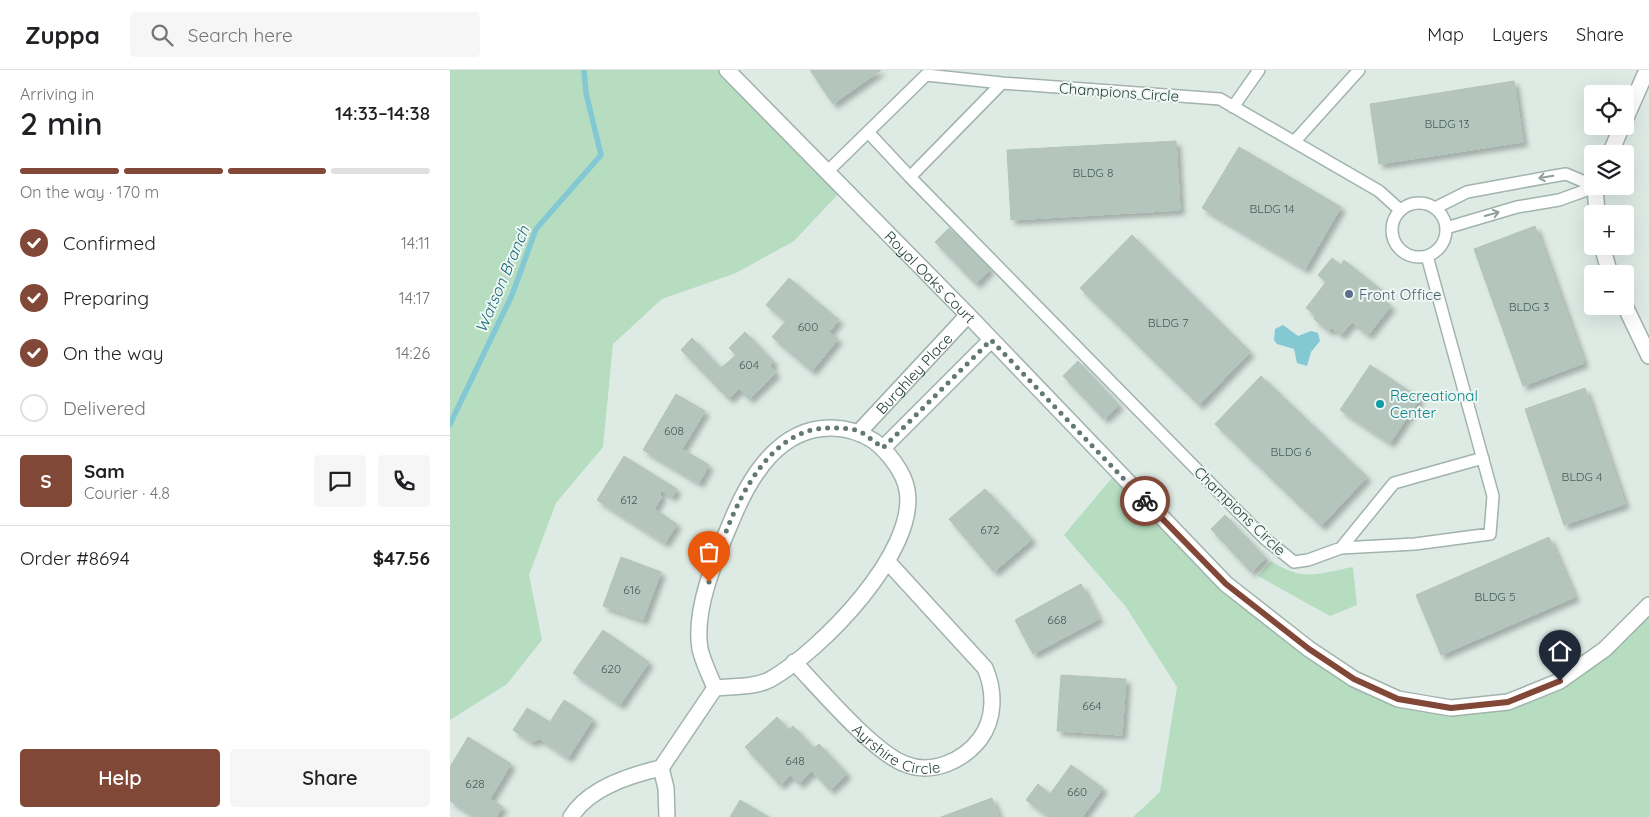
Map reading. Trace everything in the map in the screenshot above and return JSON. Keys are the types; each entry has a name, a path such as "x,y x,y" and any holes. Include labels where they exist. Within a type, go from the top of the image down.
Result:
{"street":[{"name":"Royal Oaks Court","path":"727,70 968,315 1226,584 1309,649 1354,679 1398,699 1451,708 1508,702 1560,681 1605,649 1649,605"},
{"path":"1634,100 1647,70"},
{"name":"Burghley Place","path":"860,431 968,315"},
{"path":"1629,315 1649,356"},
{"name":"Burghley Place","path":"883,448 991,340"},
{"path":"571,817 583,802 593,795 644,772 661,768 715,688 761,683 794,662 821,641 888,562 905,527 907,490 898,468 883,448 860,431 839,428 809,429 770,454 758,470 736,510 718,552 705,596 701,620 700,648 715,688"},
{"name":"Ayrshire Circle","path":"794,662 883,752 906,765 930,768 948,764 974,746 984,733 993,707 991,681 985,668 888,562"},
{"path":"661,768 666,788 667,817"}],"lane":[{"path":"1233,106 1259,70"},
{"path":"1294,142 1359,70"},
{"name":"Champions Circle","path":"827,172 926,75 1002,83 1220,99 1379,191 1400,210"},
{"path":"910,178 1002,83"},
{"name":"Champions Circle","path":"868,132 910,178 1264,538 1294,562 1308,560 1341,548 1414,544 1490,534 1493,496 1427,256"},
{"path":"1435,208 1468,192 1554,176 1566,174 1584,182"},
{"path":"1446,228 1517,207 1559,200 1584,190"},
{"path":"1413,203 1421,203 1435,208 1446,228 1441,245 1427,256 1420,257 1406,254 1395,244 1392,230 1393,223 1400,210 1413,203"},
{"path":"1341,548 1394,483 1483,458"}],"green space":[{"path":"450,70 727,70 843,189 794,241 736,273 662,299 613,344 603,447 556,503 529,575 542,640 507,684 450,720"},
{"path":"1117,472 1226,584 1309,649 1398,699 1508,702 1560,681 1649,605 1649,817 1133,817 1160,792 1177,687 1126,607 1064,535"},
{"path":"1271,561 1283,568 1302,574 1320,574 1353,567 1357,605 1330,616 1258,576"}],"water":[{"path":"1283,325 1298,336 1311,331 1318,333 1320,341 1311,352 1307,366 1297,363 1294,349 1277,344 1274,340 1275,329"}],"building":[{"path":"810,70 881,70 833,104"},
{"path":"1514,81 1523,142 1379,164 1370,104"},
{"path":"1176,141 1180,210 1011,220 1007,150"},
{"path":"1239,147 1341,207 1305,269 1202,208"},
{"path":"1535,226 1584,363 1523,386 1474,249"},
{"path":"949,228 990,269 976,284 935,242"},
{"path":"1132,235 1250,352 1199,405 1080,288"},
{"name":"Front Office","path":"1332,258 1341,265 1344,260 1384,292 1380,297 1391,306 1368,335 1352,322 1341,335 1332,328 1329,331 1314,319 1316,316 1306,308 1326,282 1318,275"},
{"path":"789,278 839,320 829,332 838,339 812,371 772,337 786,321 766,305"},
{"path":"745,332 774,362 770,366 776,373 749,399 739,389 729,399 681,350 692,338 721,368 736,355 729,348"},
{"path":"1078,361 1119,405 1104,419 1063,376"},
{"name":"Recreational Center","path":"1370,365 1420,398 1390,443 1340,410"},
{"path":"1261,376 1367,477 1321,526 1215,424"},
{"path":"1585,388 1625,504 1564,525 1525,409"},
{"path":"676,394 705,411 682,449 709,465 699,483 643,450"},
{"path":"624,456 677,489 672,497 659,489 661,498 654,509 677,524 665,543 597,500"},
{"path":"985,489 1032,539 994,572 949,519"},
{"path":"1225,515 1266,558 1251,572 1211,529"},
{"path":"1549,537 1575,597 1441,655 1416,595"},
{"path":"621,557 661,572 643,620 603,606"},
{"path":"1081,584 1099,619 1033,654 1015,620"},
{"path":"603,630 649,662 620,705 573,673"},
{"path":"1061,675 1126,679 1122,735 1057,731"},
{"path":"564,700 593,719 568,758 540,739 531,742 513,730 527,708 550,722"},
{"path":"777,717 789,730 793,726 814,748 819,744 847,774 830,790 812,771 799,784 791,775 780,785 745,747"},
{"path":"468,737 511,764 490,799 503,807 496,817 476,817 450,801 450,767"},
{"path":"1071,765 1103,788 1084,817 1049,817 1026,800 1038,784 1050,794"},
{"path":"992,798 999,817 941,817"},
{"path":"740,800 769,817 730,817"}],"waterway":[{"name":"Watson Branch","path":"450,424 512,295 536,229 601,155 586,93 584,70"}],"way so far":[{"path":"709,582 718,552 736,510 758,470 770,454 800,433 816,428 839,428 860,431 883,448 991,340 1145,501"}],"place":[{"name":"Front Office","path":"1349,294"},
{"name":"Recreational Center","path":"1380,404"}],"route":[{"path":"1145,501 1226,584 1309,649 1354,679 1398,699 1451,708 1508,702 1560,681"}]}
